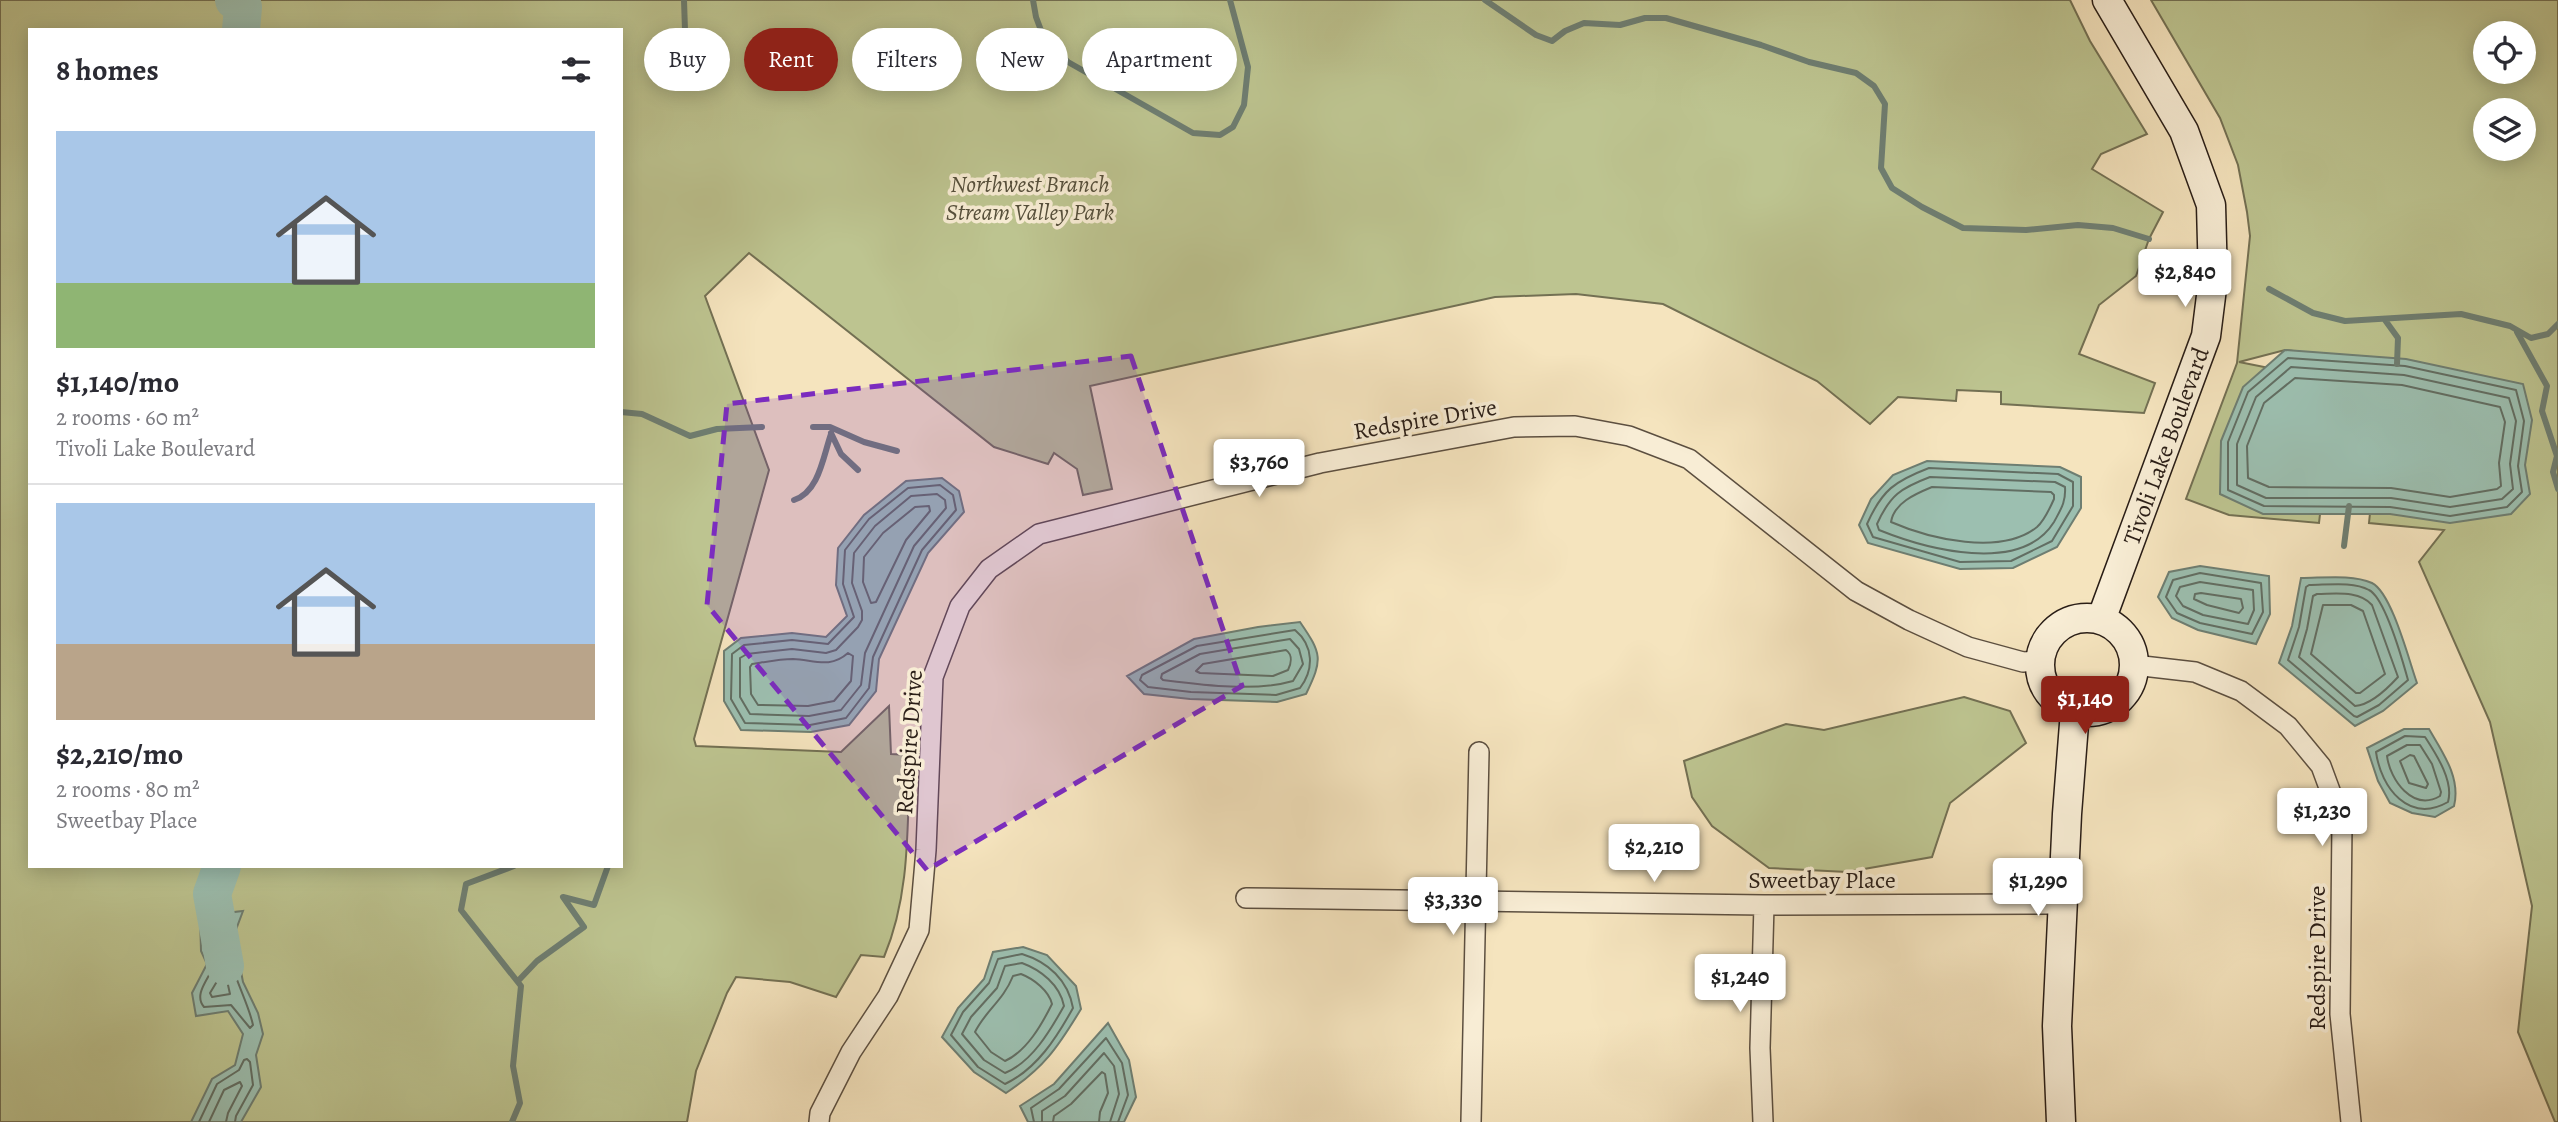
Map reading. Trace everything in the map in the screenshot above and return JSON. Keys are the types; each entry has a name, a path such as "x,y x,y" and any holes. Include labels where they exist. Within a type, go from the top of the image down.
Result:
{"street":[{"name":"Tivoli Lake Boulevard","path":"2101,620 2206,336 2213,280 2211,205 2184,131 2107,0"},
{"name":"Redspire Drive","path":"819,1122 820,1113 850,1052 888,996 919,930 926,850 933,677 960,606 989,569 1040,534 1320,463 1514,427 1575,426 1629,436 1689,459 1856,591 1909,620 1968,647 2023,662 2040,662"},
{"path":"2073,620 2101,620 2115,627 2132,650 2132,679 2116,702 2104,709 2076,711 2053,698 2045,687 2040,675 2043,648 2050,635 2060,626 2073,620"},
{"name":"Redspire Drive","path":"2134,665 2195,672 2241,691 2288,726 2321,765 2342,823 2340,1014 2351,1122"},
{"path":"2061,1122 2057,1026 2067,814 2076,711"},
{"path":"1471,1122 1479,752"},
{"name":"Sweetbay Place","path":"1245,898 1764,905 2063,904"},
{"path":"1763,1122 1760,1048 1764,905"}],"highlighted area":[{"path":"1131,356 1242,686 927,870 707,605 727,404"}],"green space":[{"name":"Northwest Branch Stream Valley Park","path":"0,0 2070,0 2090,41 2147,134 2101,154 2092,169 2163,212 2149,239 2136,276 2099,305 2079,354 2155,383 2144,413 2001,404 2001,392 1957,390 1956,401 1898,397 1870,424 1817,381 1663,304 1576,294 1495,297 1090,386 1112,489 1083,495 1077,469 1054,453 1048,464 994,447 749,253 705,296 769,470 694,739 696,746 841,752 889,706 891,754 910,755 908,832 899,908 884,957 861,955 836,997 790,982 736,977 696,1071 687,1122 0,1122"},
{"path":"2151,0 2558,0 2558,1122 2555,1122 2518,1032 2532,906 2490,722 2419,562 2444,530 2369,523 2373,484 2324,479 2319,523 2229,515 2186,499 2237,363 2250,236 2238,165 2220,118","holes":["2285,350 2309,353 2304,375 2239,362"]},
{"path":"1964,697 2010,711 2026,743 1950,803 1932,857 1847,872 1769,868 1712,826 1692,797 1684,761 1786,724 1824,730"}],"water":[{"path":"2285,350 2406,359 2523,384 2532,420 2525,465 2530,494 2511,514 2450,523 2390,514 2263,514 2220,494 2221,441 2243,387"},
{"path":"1927,461 2060,467 2081,477 2081,508 2057,547 2013,568 1960,569 1868,543 1859,525 1871,499 1893,475"},
{"path":"942,478 959,491 964,512 928,553 879,659 876,691 849,725 811,732 741,730 724,701 724,651 741,638 792,633 826,637 847,616 836,585 838,548 864,515 906,481"},
{"path":"2200,566 2269,576 2270,614 2256,644 2198,630 2172,618 2158,597 2169,572"},
{"path":"2347,577 2372,583 2386,600 2399,628 2417,683 2383,711 2355,726 2279,663 2292,626 2301,578"},
{"path":"1300,622 1313,642 1318,657 1306,694 1277,702 1190,699 1144,694 1127,676 1194,639"},
{"path":"2404,729 2429,729 2453,776 2456,796 2454,806 2435,817 2412,813 2390,803 2378,781 2367,748"},
{"path":"243,911 234,935 243,982 258,1013 263,1034 256,1055 261,1087 241,1122 191,1122 212,1079 235,1065 243,1034 228,1011 196,1016 192,993 207,964 201,951 200,916"},
{"path":"1023,947 1047,955 1076,986 1081,1009 1049,1056 1031,1075 1006,1093 974,1072 942,1037 958,1008 984,979 993,952"},
{"path":"1108,1023 1129,1060 1136,1097 1124,1122 1028,1122 1020,1106 1054,1084"}],"waterway":[{"path":"234,0 243,7 241,28"},
{"path":"684,0 685,28"},
{"path":"1033,0 1045,41 1068,62 1193,133 1220,135 1233,127 1244,105 1248,67 1230,0"},
{"path":"1485,0 1536,35 1552,41 1565,31 1584,23 1620,25 1645,18 1666,18 1761,45 1809,62 1856,73 1874,86 1885,104 1881,168 1892,188 1922,207 1963,228 2026,230 2078,225 2113,228 2149,239"},
{"path":"2269,289 2313,313 2345,321 2461,314 2510,326 2531,338 2548,334 2558,324"},
{"path":"2385,320 2398,338 2397,364"},
{"path":"2517,332 2547,386 2542,411 2557,456 2553,472 2558,489"},
{"path":"623,412 642,414 690,436 717,429 762,427"},
{"path":"813,427 830,427 864,442 897,451"},
{"path":"831,433 841,454 858,470"},
{"path":"794,500 802,496 815,482 831,434"},
{"path":"2344,546 2349,506"},
{"path":"221,868 212,894 225,966"},
{"path":"509,868 466,884 461,910 521,986 513,1066 520,1103 512,1122"},
{"path":"518,981 537,961 584,927 563,897 594,905 607,868"}]}
